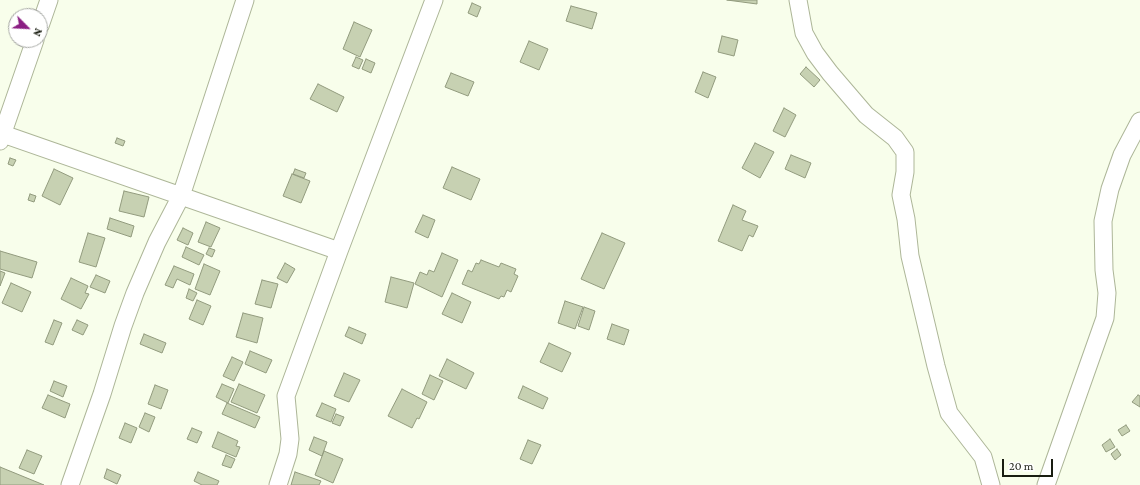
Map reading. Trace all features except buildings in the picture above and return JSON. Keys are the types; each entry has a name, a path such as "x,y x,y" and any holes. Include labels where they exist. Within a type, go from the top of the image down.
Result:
{"street":[{"path":"70,485 135,293 181,196 245,0"},
{"path":"278,485 288,454 290,439 286,396 434,0"},
{"path":"798,0 804,34 815,53 866,115 895,138 905,152 905,172 901,195 906,219 910,256 936,366 949,413 983,457 991,485"},
{"path":"32,48 1,136 339,251"},
{"path":"1046,485 1106,318 1107,293 1104,270 1103,221 1110,189 1122,155 1140,121"}]}
